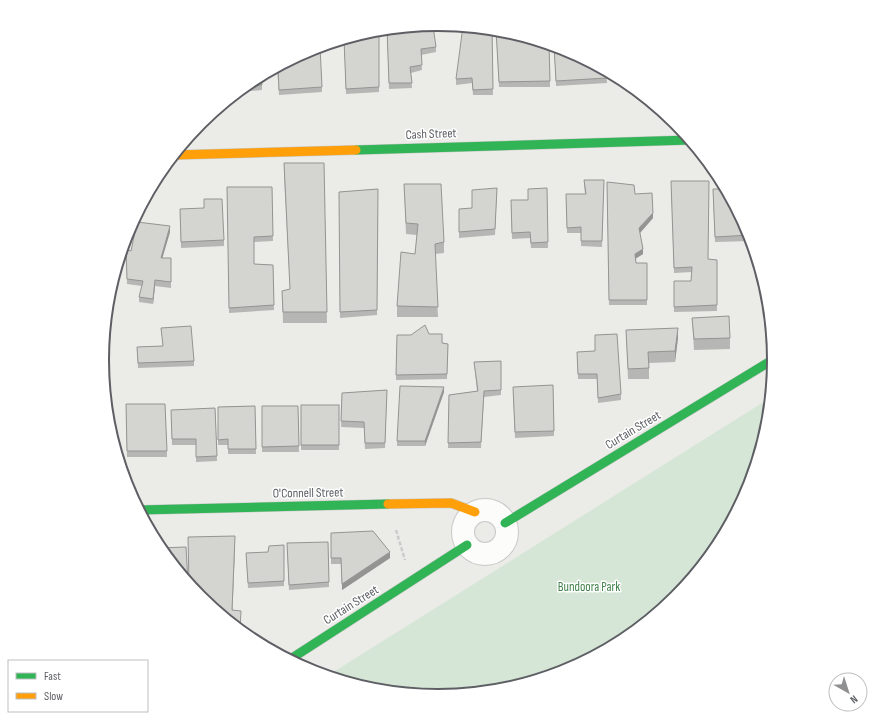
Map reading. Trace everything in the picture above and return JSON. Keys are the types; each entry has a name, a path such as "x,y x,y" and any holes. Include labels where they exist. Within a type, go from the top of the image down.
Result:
{"street":[{"name":"Cash Street","path":"181,155 683,140"},
{"name":"Curtain Street","path":"505,523 767,363"},
{"name":"O'Connell Street","path":"145,510 451,503 475,512"},
{"path":"484,510 492,512 500,516 505,523 505,539 501,546 488,554 480,554 472,550 467,545 463,536 464,527 468,518 475,512 484,510"},
{"name":"Curtain Street","path":"295,656 467,545"}],"path":[{"path":"396,530 405,562"}],"green space":[{"name":"Bundoora Park","path":"764,402 761,424 750,466 733,506 712,543 671,593 621,634 584,655 544,672 502,683 481,686 438,689 416,688 374,683 333,672"}],"building":[{"path":"434,31 436,47 421,49 422,65 410,67 412,83 389,83 387,35"},
{"path":"462,32 492,36 493,89 473,90 472,78 456,79"},
{"path":"379,36 379,87 346,89 344,45"},
{"path":"496,36 549,50 550,81 499,82"},
{"path":"554,52 584,65 607,78 556,81"},
{"path":"320,53 322,87 279,90 278,73"},
{"path":"284,163 324,163 327,312 283,312 282,291 290,289"},
{"path":"584,180 604,180 602,241 581,241 581,227 567,228 566,194 586,194"},
{"path":"671,181 709,181 708,259 717,260 717,305 674,307 674,281 691,281 692,267 674,268"},
{"path":"607,182 634,185 635,194 652,193 653,213 639,228 643,249 635,254 636,263 647,263 647,300 609,300"},
{"path":"404,184 441,184 444,242 435,244 438,307 397,306 401,252 415,254 418,224 406,223"},
{"path":"227,187 272,187 273,236 254,237 254,264 273,265 274,305 229,308"},
{"path":"497,188 495,229 459,232 459,209 472,208 472,190"},
{"path":"547,188 548,242 531,243 530,232 512,233 511,200 528,200 528,189"},
{"path":"378,189 377,310 340,312 339,192"},
{"path":"713,189 719,189 743,235 715,237"},
{"path":"204,199 222,199 224,240 181,242 180,209 204,208"},
{"path":"139,222 170,226 161,258 171,258 171,282 155,280 153,299 139,297 143,281 127,279 126,254 128,250 131,251 135,232"},
{"path":"729,316 730,338 694,339 692,318"},
{"path":"425,325 429,334 442,334 442,343 448,344 447,374 396,375 397,335 411,335"},
{"path":"191,326 194,361 138,363 137,347 163,346 161,328"},
{"path":"678,328 675,351 648,352 649,368 628,369 626,330"},
{"path":"617,334 621,394 598,398 597,374 578,374 577,352 595,351 595,335"},
{"path":"501,361 501,390 484,391 481,442 448,443 449,395 478,391 474,362"},
{"path":"553,385 554,431 515,432 513,387"},
{"path":"400,386 444,387 425,441 397,441"},
{"path":"387,390 385,443 365,443 364,422 341,421 342,393"},
{"path":"126,404 165,404 167,451 127,451"},
{"path":"301,405 339,405 339,445 301,445"},
{"path":"255,406 256,449 228,449 228,439 218,440 218,407"},
{"path":"262,406 298,406 299,446 262,447"},
{"path":"215,408 217,456 196,457 196,439 172,439 171,410"},
{"path":"373,531 390,552 342,584 341,558 331,558 331,533"},
{"path":"235,536 232,610 241,611 240,623 205,593 189,574 188,537"},
{"path":"328,542 329,582 289,585 287,543"},
{"path":"284,545 284,581 248,583 246,553 268,552 269,546"},
{"path":"186,547 187,573 177,560 168,548"}],"traffic: fast":[{"path":"356,150 683,140"},
{"path":"505,523 767,363"},
{"path":"145,510 388,504"},
{"path":"295,656 467,545"}],"traffic: slow":[{"path":"181,155 356,150"},
{"path":"388,504 451,503 475,512"}]}
